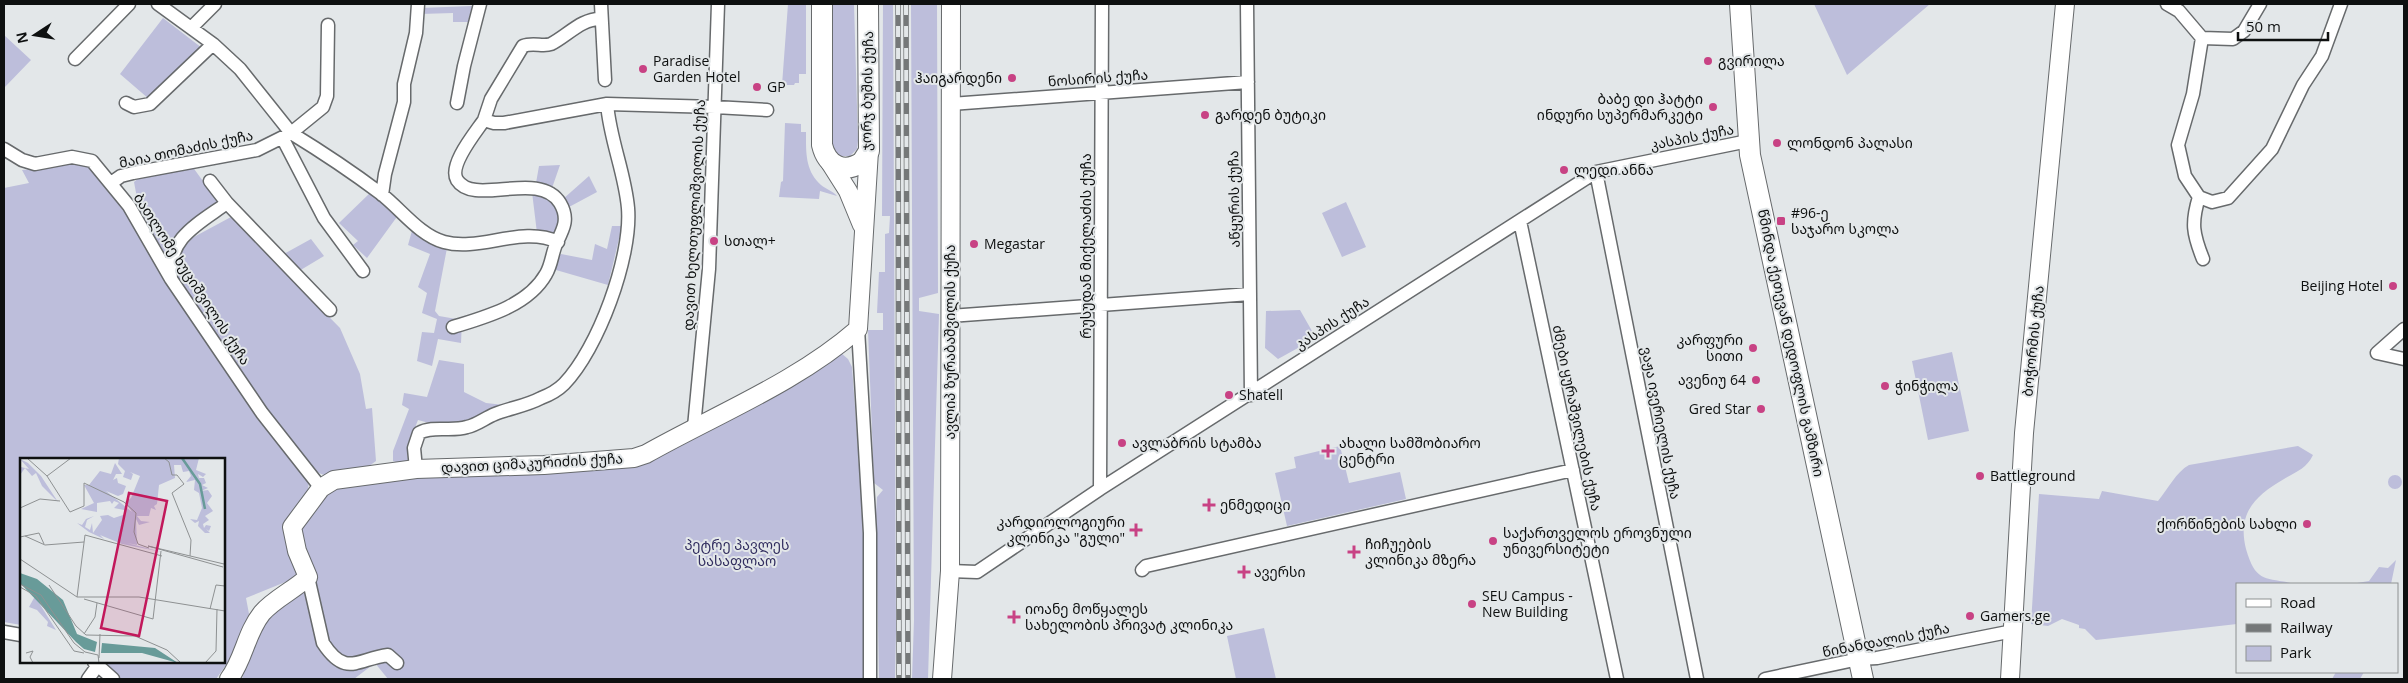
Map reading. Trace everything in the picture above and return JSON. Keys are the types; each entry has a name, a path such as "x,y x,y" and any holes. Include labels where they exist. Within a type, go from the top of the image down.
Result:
{"main road":[{"path":"822,4 822,138 824,153 829,161"},
{"name":"ჯორჯ ბუშის ქუჩა","path":"829,161 841,168 851,168 862,162 869,151 868,4"},
{"name":"წმინდა ქეთევან დედოფლის გამზირი","path":"1740,4 1748,142 1863,679"}],"street":[{"path":"76,59 129,4"},
{"path":"158,4 213,44 240,69 287,136 324,218 363,271"},
{"path":"191,28 215,4"},
{"path":"382,195 388,159 404,102 404,84 416,33 418,4"},
{"path":"457,103 464,66 480,4"},
{"path":"602,4 601,19 605,80"},
{"name":"დავით ხელთუფლიშვილის ქუჩა","path":"694,428 709,269 718,4"},
{"name":"ავლიპ ზურაბაშვილის ქუჩა","path":"942,679 950,571 951,4"},
{"name":"რუსუდან მიქელაძის ქუჩა","path":"1100,489 1102,4"},
{"name":"აწყურის ქუჩა","path":"1247,4 1251,395"},
{"name":"ბოჭორმის ქუჩა","path":"2010,679 2024,433 2065,4"},
{"path":"2167,4 2179,11 2202,38 2234,39 2244,32 2260,4"},
{"path":"2202,38 2193,94 2178,146 2184,176 2199,198 2212,202 2228,198 2272,150 2303,85 2322,56 2341,4"},
{"path":"453,327 487,316 521,300 533,291 548,271 558,242 564,233 563,212 560,203 548,192 527,188 473,190 462,185 455,173 462,152 484,120 491,99 524,46 530,43 547,45 587,21 601,19"},
{"name":"მაია თომაძის ქუჩა","path":"111,183 120,176 133,173 257,150 287,136 324,107 328,96 328,25"},
{"path":"126,103 134,107 150,104 213,44"},
{"name":"ნოსირის ქუჩა","path":"951,104 1248,82"},
{"path":"484,120 504,123 607,104 767,110"},
{"path":"416,469 414,448 419,433 425,430 451,430 468,427 496,414 542,398 563,385 592,341 620,271 628,235 626,187 609,128 607,104"},
{"path":"287,136 382,195 430,237 444,242 470,243 496,239 543,237 558,242"},
{"name":"კასპის ქუჩა","path":"950,571 977,572 1100,489 1251,395 1596,172 1748,142"},
{"name":"ბათლომე ხუციშვილის ქუჩა","path":"4,149 22,160 35,164 72,157 92,161 129,206 171,279 262,413 321,488"},
{"path":"869,151 868,195 862,226 858,329 870,533 870,679"},
{"path":"829,161 852,200 862,226"},
{"name":"ვაჟა ივერიელის ქუჩა","path":"1596,172 1697,679"},
{"path":"210,181 227,203 330,310"},
{"path":"2199,198 2193,217 2194,238 2203,259"},
{"path":"171,279 172,253 180,240 227,203"},
{"name":"ძმები ყურაშვილების ქუჩა","path":"1520,221 1617,679"},
{"path":"950,316 1250,294"},
{"name":"დავით ციმაკურიძის ქუჩა","path":"321,488 334,480 416,469 544,466 634,458 646,454 802,371 858,329"},
{"path":"2404,329 2377,353 2404,359"},
{"path":"1142,570 1146,566 1573,470"},
{"path":"321,488 292,528 297,551 308,577 323,643 332,655 345,663 358,664 388,655 398,663"},
{"path":"228,679 239,666 248,639 262,613 308,577"},
{"name":"წინანდალის ქუჩა","path":"1765,679 1859,659 1877,658 2013,631"},
{"path":"4,632 20,635"},
{"path":"88,679 96,663 113,679"}],"green space":[{"path":"788,4 806,4 806,74 799,74 799,83 782,85"},
{"path":"828,4 854,4 858,141 857,149 850,156 839,156 831,149"},
{"path":"883,4 893,4 895,679 879,679 876,514 877,497 883,490 874,483 868,330 883,330 883,313 877,313 879,272 885,272 885,234 889,233 890,216 882,216"},
{"path":"911,4 937,4 938,293 919,298 919,311 939,314 928,679 912,679 914,620"},
{"path":"1814,4 1930,4 1847,75"},
{"path":"472,6 468,22 453,22 453,13 420,14 420,8"},
{"path":"163,18 202,48 149,99 120,74"},
{"path":"4,35 31,60 4,88"},
{"path":"785,123 801,124 801,132 806,132 808,161 812,174 821,185 837,196 820,191 819,199 779,197 781,182 783,181"},
{"name":"პეტრე პავლეს სასაფლაო","path":"77,161 92,168 124,207 309,482 307,495 387,476 607,465 841,353 848,359 852,367 858,445 865,601 866,679 388,679 375,663 354,679 242,679 252,647 269,616 314,586 310,572 246,598 249,614 229,661 216,679 120,679 103,663 225,663 225,458 20,458 20,625 4,622 4,188 29,183 22,170 56,167"},
{"path":"560,165 552,188 536,183 539,166"},
{"path":"192,166 218,202 180,232 165,257 141,219 134,182 140,177"},
{"path":"589,176 597,192 569,207 563,199"},
{"path":"372,191 399,214 367,258 353,245 358,241 339,223"},
{"path":"532,192 553,200 558,212 559,221 556,234 537,233"},
{"path":"1346,202 1366,247 1342,257 1322,213"},
{"path":"231,217 340,328 360,374 366,409 372,408 376,461 364,469 349,475 326,476 317,472 304,460 232,361 176,275 174,259 192,238"},
{"path":"612,226 622,226 608,285 556,270 556,261 561,254 592,260 595,244 607,249"},
{"path":"413,227 447,248 435,311 439,316 462,320 461,343 438,339 432,366 417,361 422,332 434,333 437,319 422,313 427,293 418,287 430,254 408,245"},
{"path":"311,239 324,256 299,271 282,255"},
{"path":"1300,310 1316,338 1278,359 1265,348 1266,311"},
{"path":"1952,352 1969,431 1928,440 1912,361"},
{"path":"439,360 464,364 464,392 486,403 504,405 472,419 453,424 431,423 418,420 407,448 408,466 393,461 393,451 409,409 402,405 404,393 427,397"},
{"path":"1340,446 1349,483 1400,472 1406,499 1287,526 1275,473 1296,468 1294,457"},
{"path":"2298,446 2313,455 2301,469 2274,485 2257,499 2246,516 2244,525 2246,549 2258,574 2270,579 2291,583 2236,583 2236,624 2096,640 2085,629 2079,628 2079,625 2062,619 2048,626 2031,624 2039,494 2099,499 2102,491 2158,501 2176,476 2189,465"},
{"path":"2395,475 2400,477 2402,482 2400,487 2395,489 2390,487 2388,482 2390,477"},
{"path":"2396,560 2391,583 2357,583 2369,581 2379,567 2388,568"},
{"path":"1264,628 1276,679 1236,679 1227,636"},
{"path":"2335,673 2363,673 2360,679 2332,679"}],"railway":[{"path":"898,4 899,679"},
{"path":"906,4 908,679"}],"place":[{"name":"გვირილა","path":"1708,61"},
{"name":"Paradise Garden Hotel","path":"643,69"},
{"name":"ჰაიგარდენი","path":"1012,78"},
{"name":"GP","path":"757,87"},
{"name":"ბაბე დი ჰატტი ინდური სუპერმარკეტი","path":"1713,107"},
{"name":"გარდენ ბუტიკი","path":"1205,115"},
{"name":"ლონდონ პალასი","path":"1777,143"},
{"name":"ლედი ანნა","path":"1564,170"},
{"name":"#96-ე საჯარო სკოლა","path":"1781,221"},
{"name":"სთალ+","path":"714,241"},
{"name":"Megastar","path":"974,244"},
{"name":"Beijing Hotel","path":"2393,286"},
{"name":"კარფური სითი","path":"1753,348"},
{"name":"ავენიუ 64","path":"1756,380"},
{"name":"ჭინჭილა","path":"1885,386"},
{"name":"Shatell","path":"1229,395"},
{"name":"Gred Star","path":"1761,409"},
{"name":"ავლაბრის სტამბა","path":"1122,443"},
{"name":"ახალი სამშობიარო ცენტრი","path":"1328,451"},
{"name":"Battleground","path":"1980,476"},
{"name":"ენმედიცი","path":"1209,505"},
{"name":"ქორწინების სახლი","path":"2307,524"},
{"name":"კარდიოლოგიური კლინიკა \"გული\"","path":"1136,530"},
{"name":"საქართველოს ეროვნული უნივერსიტეტი","path":"1493,541"},
{"name":"ჩიჩუების კლინიკა მზერა","path":"1354,552"},
{"name":"ავერსი","path":"1244,572"},
{"name":"SEU Campus - New Building","path":"1472,604"},
{"name":"Gamers.ge","path":"1970,616"},
{"name":"იოანე მოწყალეს სახელობის პრივატ კლინიკა","path":"1014,617"}]}
